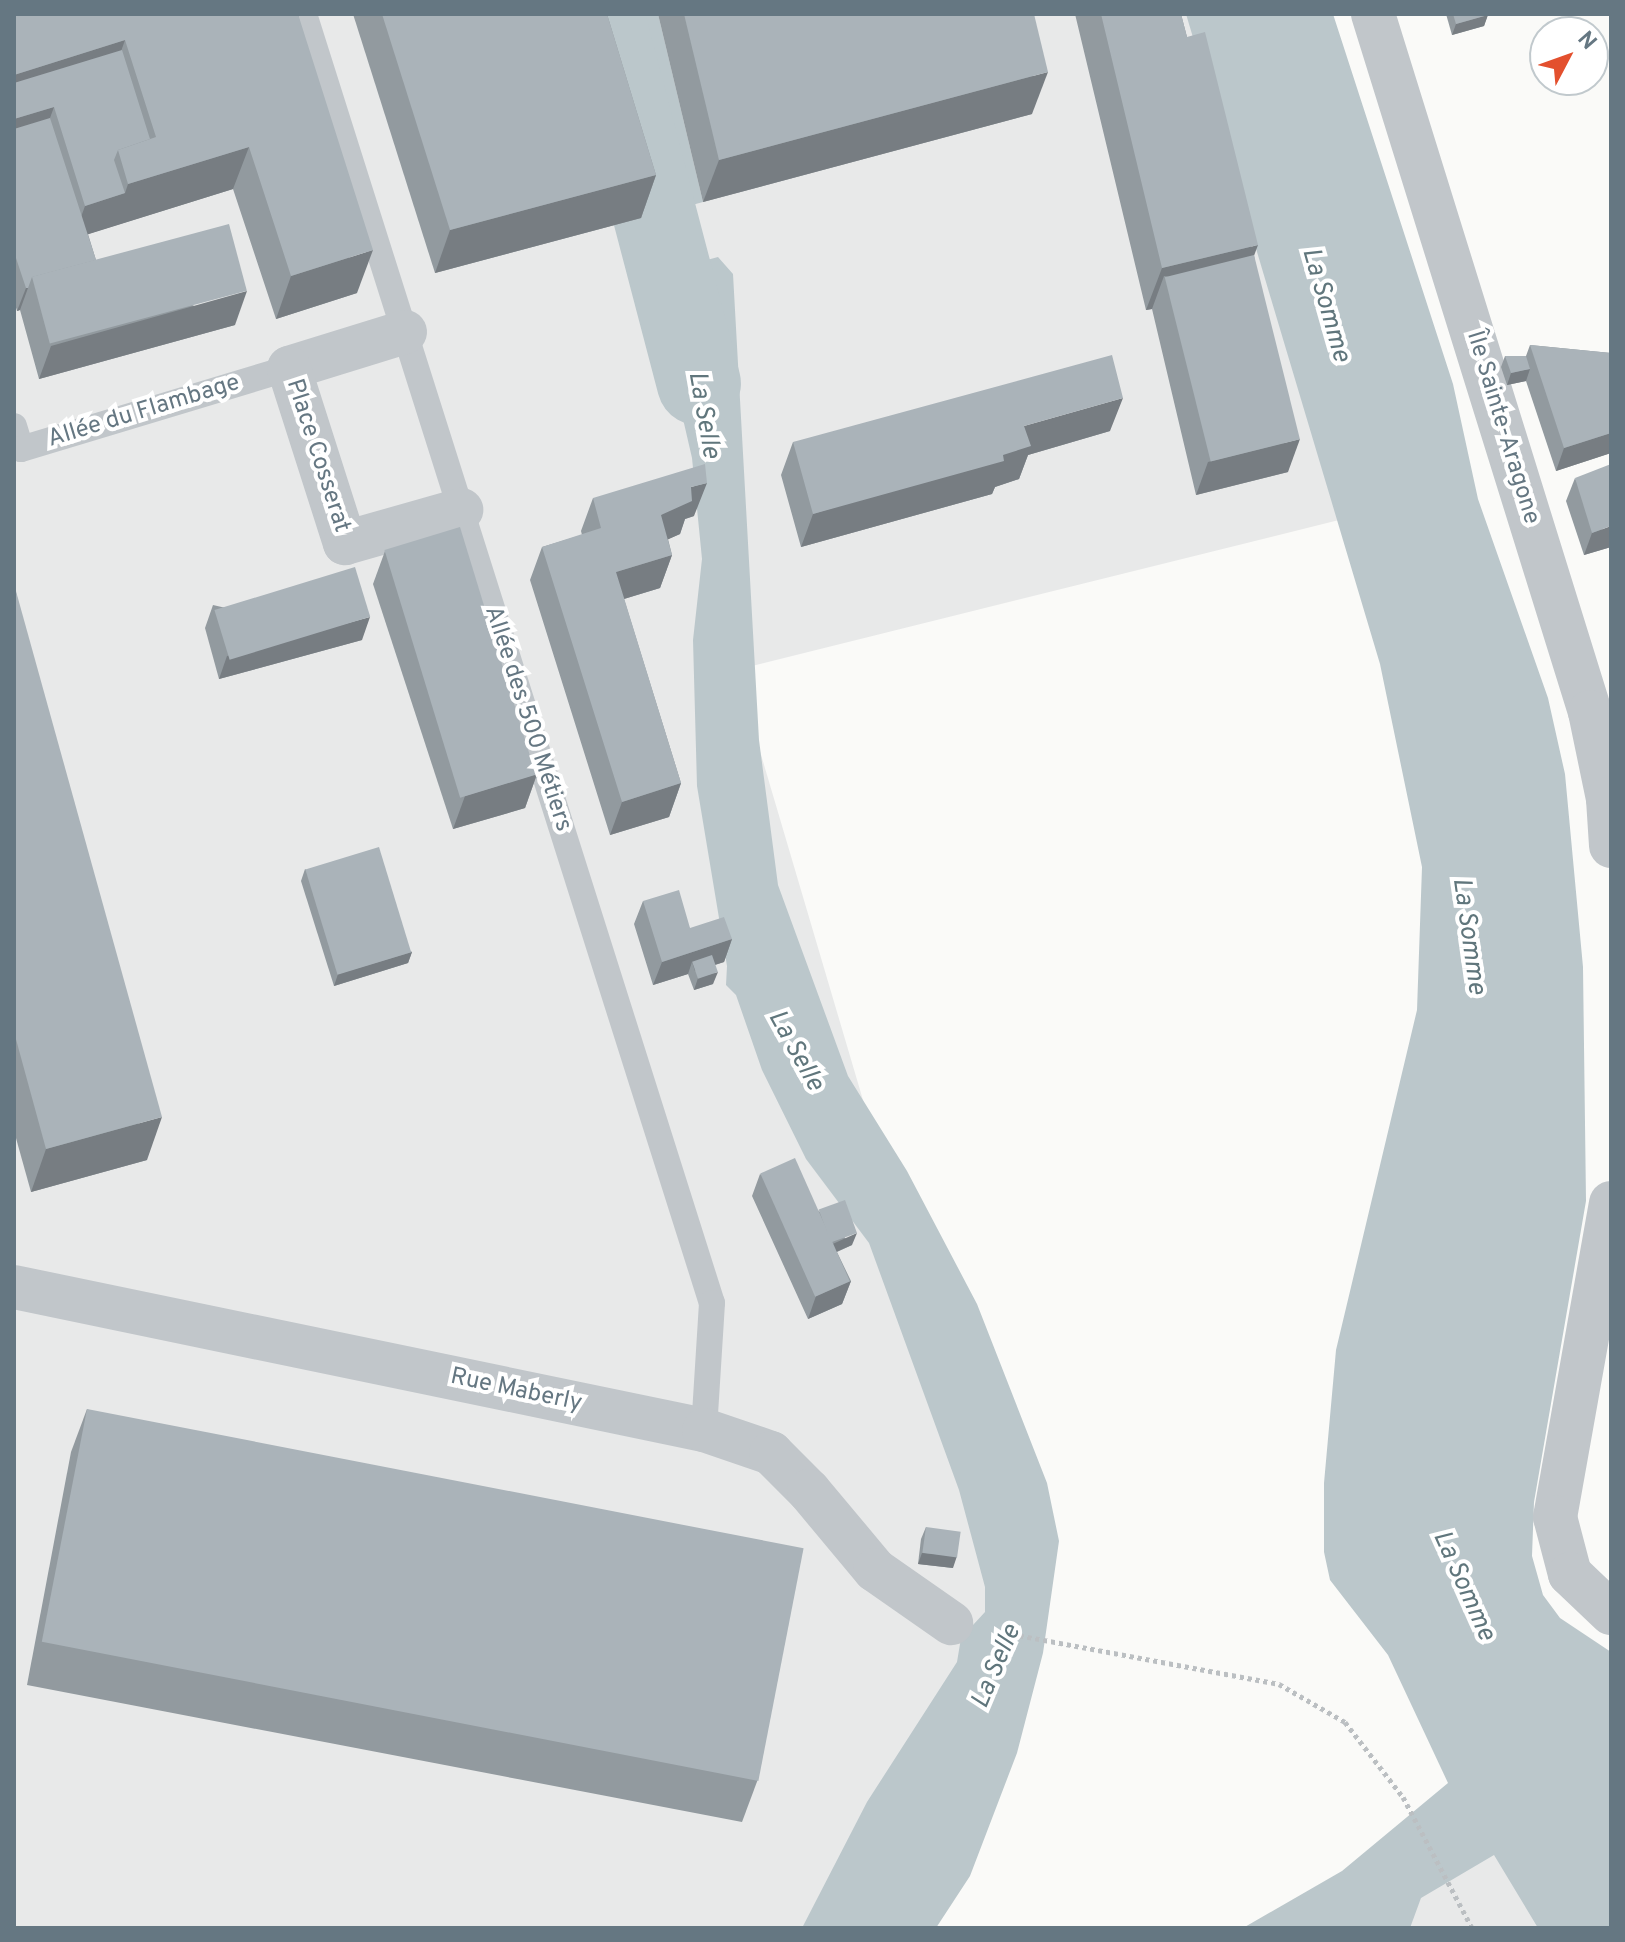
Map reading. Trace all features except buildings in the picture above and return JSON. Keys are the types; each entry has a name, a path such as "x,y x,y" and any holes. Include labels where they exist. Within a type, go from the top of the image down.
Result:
{"street":[{"name":"Île Sainte-Aragone","path":"1373,14 1590,712 1608,799 1611,846"},
{"name":"Place Cosserat","path":"405,332 289,368 345,543 461,510"},
{"path":"1611,1203 1555,1517 1570,1574 1611,1613"},
{"name":"Rue Maberly","path":"14,1287 704,1430 771,1453 809,1491 875,1570 951,1623"}],"lane":[{"name":"Allée des 500 Métiers","path":"304,14 712,1303 704,1430"},
{"name":"Allée du Flambage","path":"14,426 21,449 289,368"}],"path":[{"path":"951,1623 1279,1684 1345,1722 1403,1797 1472,1928"}],"shaded area":[{"path":"14,14 1194,14 1351,517 736,670 1021,1635 853,1928 14,1928"},
{"path":"1494,1804 1562,1928 1266,1928"}],"water":[{"path":"578,14 658,14 703,202 641,219"},
{"name":"La Somme","path":"1186,14 1333,14 1453,384 1478,499 1548,698 1565,774 1583,967 1586,1201 1534,1502 1532,1556 1543,1595 1560,1618 1611,1652 1611,1928 1538,1928 1494,1855 1421,1898 1410,1928 1243,1928 1342,1871 1448,1783 1388,1655 1330,1580 1324,1552 1324,1483 1336,1350 1417,1010 1422,867 1380,664"},
{"path":"718,257 733,274 759,740 778,885 848,1076 907,1171 977,1304 1047,1483 1059,1541 1043,1653 1017,1753 970,1876 936,1928 802,1928 867,1802 957,1662 961,1638 985,1612 985,1587 959,1490 869,1243 806,1159 762,1070 736,995 726,985 727,966 697,786 693,640 702,559 692,458 666,345 662,272"}],"waterway":[{"name":"La Selle","path":"602,14 699,383"}]}
